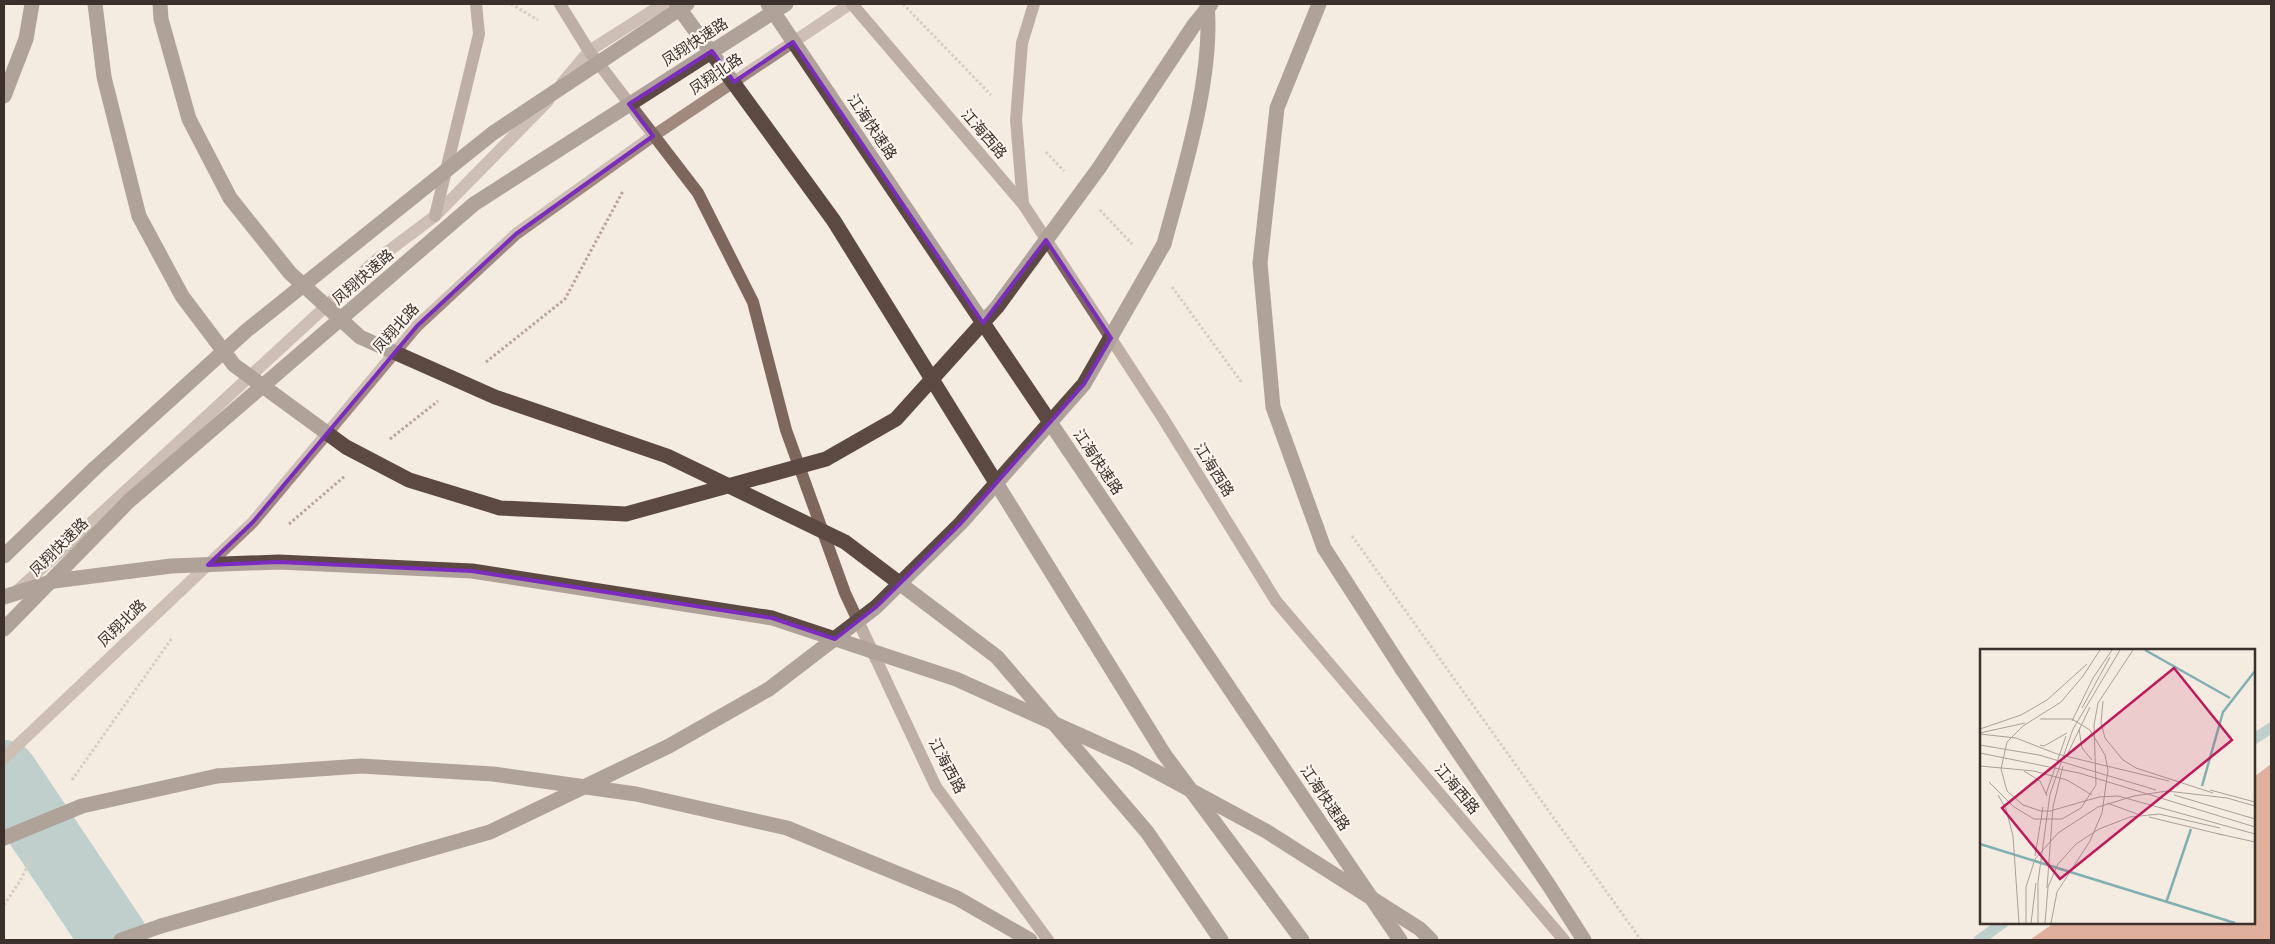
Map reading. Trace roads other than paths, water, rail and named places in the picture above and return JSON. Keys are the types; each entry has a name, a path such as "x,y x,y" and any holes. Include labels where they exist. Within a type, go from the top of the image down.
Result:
{"highway":[{"path":"4,96 26,39 32,4"},
{"path":"94,4 104,77 139,216 182,296 234,365 346,447 409,480 500,508 626,514 826,459 896,420 997,307 1099,168 1194,24 1211,4"},
{"path":"160,4 161,20 189,119 230,198 290,273 360,337 494,397 667,456 845,542 997,657 1147,832 1221,940"},
{"path":"676,4 834,221 1164,754 1302,940"},
{"name":"凤翔快速路","path":"4,556 102,462 246,332 365,234 494,133 687,4"},
{"name":"江海快速路","path":"768,4 1400,940"},
{"name":"凤翔快速路","path":"4,628 129,501 474,204 786,4"},
{"path":"121,940 161,926 490,832 669,746 769,689 876,607 961,523 1084,384 1164,244 1199,100 1209,29 1207,4"},
{"path":"1319,4 1277,108 1260,263 1273,407 1324,548 1402,669 1584,940"},
{"path":"4,597 54,582 172,566 279,562 472,571 772,618 956,679 1133,759 1266,831 1420,929 1431,940"},
{"path":"4,838 82,806 217,776 361,766 493,774 636,794 787,828 956,898 1030,940"}],"main road":[{"path":"435,216 479,34 476,4"},
{"name":"江海西路","path":"560,4 589,51 698,193 753,302 786,430 845,593 936,787 1048,940"},
{"path":"4,603 375,261 435,216 543,106 589,51 663,4"},
{"name":"江海西路","path":"851,4 1023,204 1161,415 1276,601 1564,940"},
{"name":"凤翔北路","path":"4,758 253,522 417,326 516,234 653,136 851,4"},
{"path":"1023,204 1016,120 1022,43 1034,4"}],"waterway":[{"path":"2255,738 2271,728"},
{"path":"4,774 115,940"},
{"path":"1979,940 2002,924"}]}
